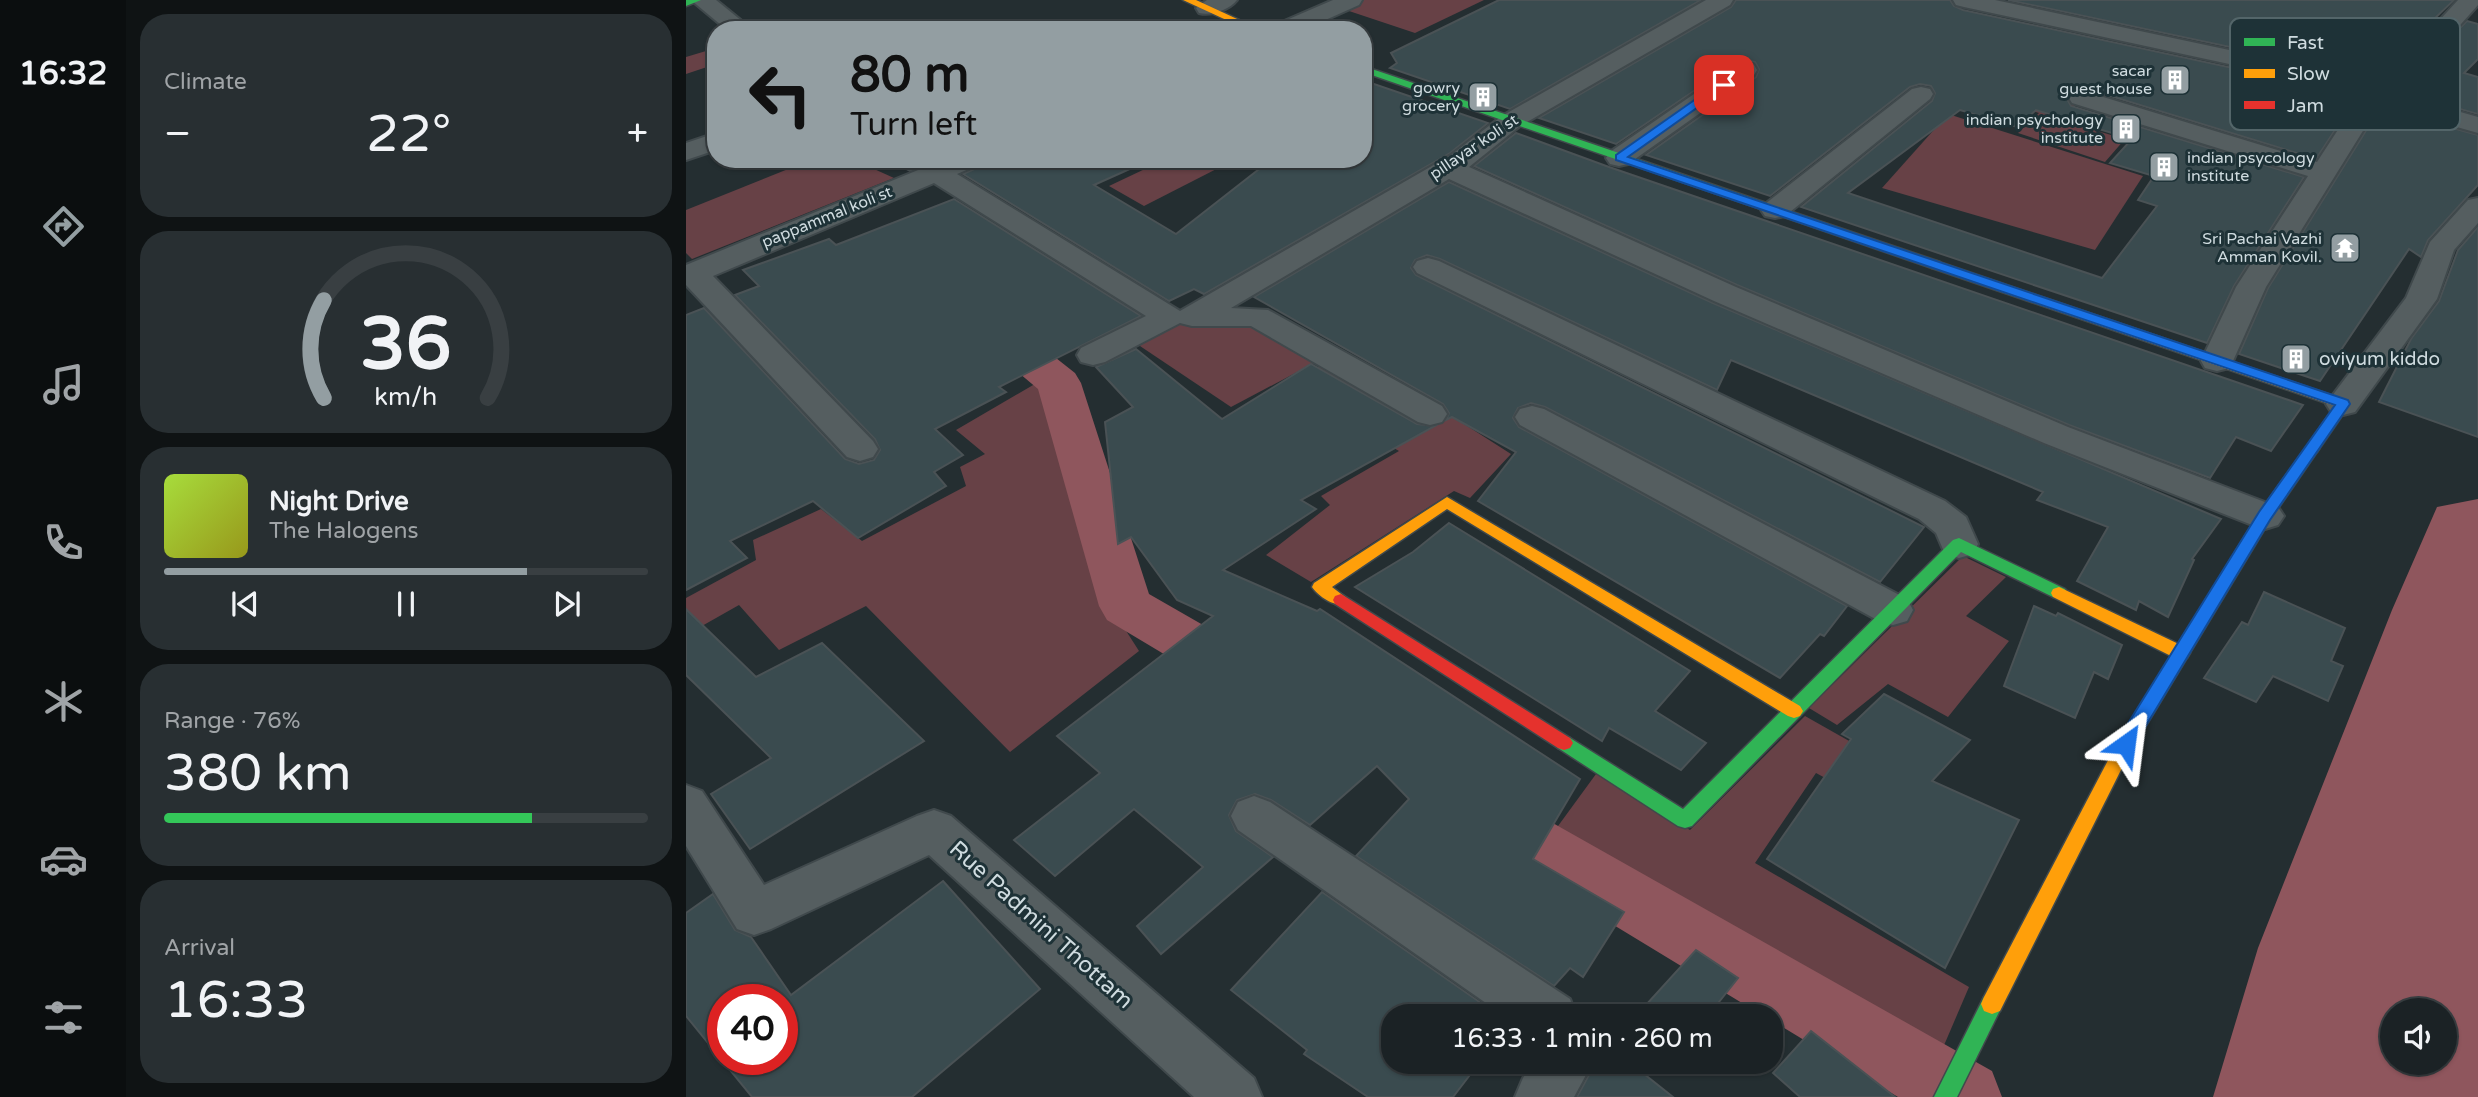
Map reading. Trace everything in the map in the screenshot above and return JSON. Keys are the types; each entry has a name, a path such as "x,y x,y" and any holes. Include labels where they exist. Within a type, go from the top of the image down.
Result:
{"street":[{"path":"686,3 696,0"},
{"path":"702,0 730,21"},
{"path":"1303,21 1351,0"},
{"name":"pillayar koli st","path":"1093,355 1180,317 1448,168 1511,121 1722,0"},
{"path":"1964,0 2230,57"},
{"path":"2454,18 2470,0"},
{"path":"1207,3 1240,21"},
{"path":"1619,158 1745,70"},
{"path":"1372,72 2343,404"},
{"path":"1775,210 1921,94"},
{"path":"2081,98 2322,172"},
{"path":"2460,120 2478,125"},
{"path":"2217,361 2251,287 2350,130"},
{"path":"686,152 707,145"},
{"name":"pappammal koli st","path":"690,274 948,168"},
{"path":"1448,168 1725,294 2030,424 2265,516"},
{"path":"936,173 1180,317 1257,317 1430,414"},
{"path":"1945,1097 2112,766 2265,516 2421,299 2440,248 2478,206"},
{"path":"1428,267 1932,510 1953,526 1959,544 2181,653"},
{"path":"690,274 860,449"},
{"path":"1532,416 1893,610"},
{"path":"1794,711 1447,502 1320,587 1685,820 1794,711 1959,544"},
{"name":"Rue Padmini Thottam","path":"686,805 754,913 934,830 1235,1097"},
{"path":"1254,816 1532,1004"},
{"path":"1542,1097 1558,1074"}],"shaded area":[{"path":"1362,0 1484,0 1415,33 1343,9"},
{"path":"707,51 707,67 686,74 686,57"},
{"path":"2058,91 2074,96 2079,101 2059,120 2125,139 2105,162 2018,133 2039,113 2018,106"},
{"path":"1948,114 2143,176 2095,250 1882,188"},
{"path":"791,168 872,168 894,178 692,259 686,253 686,210"},
{"path":"1147,168 1218,168 1144,206 1109,186"},
{"path":"1171,322 1251,322 1318,361 1231,407 1134,342"},
{"path":"1326,363 1432,423 1450,415 1511,454 1470,498 1454,491 1311,582 1266,555 1330,505 1321,496 1399,451 1284,384"},
{"path":"1040,381 1105,598 1139,651 1010,752 866,606 779,650 739,605 686,635 686,598 756,560 753,540 821,509 862,541 966,486 960,467 985,454 956,430"},
{"path":"2478,499 2478,1097 2213,1097 2258,948 2392,610 2437,507"},
{"path":"1963,556 2006,577 1966,616 2009,641 1948,717 1888,684 1837,725 1809,708"},
{"path":"1805,716 1948,797 1929,834 1816,773 1755,863 1969,987 1936,1064 1550,837 1596,774 1690,830"}],"building":[{"path":"1499,0 1701,0 1510,109 1390,68 1397,63 1391,53"},
{"path":"1736,0 1950,0 1954,6 1963,10 2230,67 2230,130 2335,130 2316,159 2091,90 2080,88 2070,92 2067,99 2071,106 2304,177 2234,286 2207,343 1801,207 1932,101 1935,93 1931,86 1920,84 1910,87 1770,196 1646,155 1756,77 1759,69 1755,62 1744,60 1735,63 1616,144 1539,118 1731,7","holes":["1960,110 2017,127 2036,110 2132,139 2110,163 2154,176 2138,200 2157,206 2102,278 1848,193"]},
{"path":"2008,0 2454,0 2435,18 2230,18 2230,47"},
{"path":"2467,21 2478,24 2478,59 2464,73 2478,77 2478,114 2460,109 2460,28"},
{"path":"1372,83 1488,123 1450,153 1204,294 1194,289 1169,301 963,174 977,168 1132,168 1094,185 1176,234 1260,168 1372,168"},
{"path":"2366,130 2460,130 2478,135 2478,185 2428,240 2421,257 2409,249 2320,381 2239,354 2268,288"},
{"path":"1516,133 2303,405 2271,451 2236,437 2210,478 2069,425 1737,285 1474,166"},
{"path":"1449,182 1713,303 2221,519 2192,559 2194,560 2168,617 2139,601 2136,610 2077,581 2108,527 2037,500 2043,492 1731,360 1717,390 1440,259 1427,255 1415,260 1411,268 1416,275 1924,527 1880,582 1545,407 1531,403 1518,408 1513,418 1519,427 1847,606 1824,636 1820,634 1780,678 1478,501 1516,452 1452,417 1446,420 1449,413 1443,404 1254,297"},
{"path":"954,199 1141,316 999,387 1006,392 935,429 963,455 934,472 946,486 858,538 813,501 730,541 747,558 686,590 686,315 704,308 845,459 859,464 874,460 880,450 875,439 735,295 759,286 743,270 829,239 836,245"},
{"path":"2478,227 2478,437 2379,402 2411,339 2439,301 2458,250"},
{"path":"1136,349 1222,419 1311,364 1417,424 1435,426 1301,500 1316,509 1223,570 1317,611 1320,609 1580,779 1533,859 1624,912 1583,977 1570,968 1554,986 1356,856 1409,799 1377,766 1310,825 1271,800 1255,794 1237,800 1229,815 1236,831 1273,857 1161,954 1137,926 1203,867 1134,809 1055,876 1014,840 1100,773 1057,736 1213,616 1177,600 1131,537 1118,544 1105,422 1133,407 1096,367"},
{"path":"1449,523 1690,671 1655,711 1706,743 1681,770 1609,728 1602,741 1355,587 1413,552"},
{"path":"2264,592 2345,628 2331,661 2343,666 2328,701 2273,676 2256,702 2204,678 2242,622 2248,625"},
{"path":"2034,606 2056,616 2058,613 2122,645 2108,679 2094,672 2075,718 2004,686"},
{"path":"686,609 756,677 822,643 924,741 750,849 711,794 771,758 686,675"},
{"path":"1884,694 1970,740 1932,781 2019,820 1945,968 1767,859 1851,739 1842,734"},
{"path":"943,881 1040,989 912,1097 752,1097 734,1075 798,1075 798,990"},
{"path":"1322,892 1482,1004 1381,1004 1381,1074 1471,1074 1453,1097 1368,1097 1304,1054 1307,1050 1231,990"},
{"path":"713,894 735,930 751,937 783,984 707,984 707,1042 686,1016 686,913"},
{"path":"1696,950 1738,978 1717,1004 1647,1004"},
{"path":"1811,1031 1895,1097 1800,1097 1774,1074 1783,1074 1783,1062"},
{"path":"1589,1074 1644,1074 1673,1097 1577,1097"}],"waterway":[{"path":"985,323 1059,383 1126,606 1244,675"},
{"path":"1481,813 1966,1097"}],"traffic: fast":[{"path":"686,3 696,0"},
{"path":"1372,72 1936,265"},
{"path":"2121,752 2265,516 2312,449"},
{"path":"1564,743 1685,820 1959,544 2059,593"},
{"path":"1945,1097 1992,1004"}],"traffic: slow":[{"path":"1188,0 1236,21"},
{"path":"1936,265 2343,404 2312,449"},
{"path":"1341,600 1320,587 1447,502 1794,711"},
{"path":"2059,593 2181,653"},
{"path":"1992,1004 2121,752"}],"traffic: jam":[{"path":"1341,600 1564,743"}],"place":[{"name":"sacar guest house","path":"2175,80"},
{"name":"gowry grocery","path":"1483,97"},
{"name":"indian psychology institute","path":"2126,129"},
{"name":"indian psycology institute","path":"2164,167"},
{"name":"Sri Pachai Vazhi Amman Kovil.","path":"2345,248"},
{"name":"oviyum kiddo","path":"2296,359"}],"route":[{"path":"1724,85 1619,158 2343,404 2265,516 2126,744"}]}
